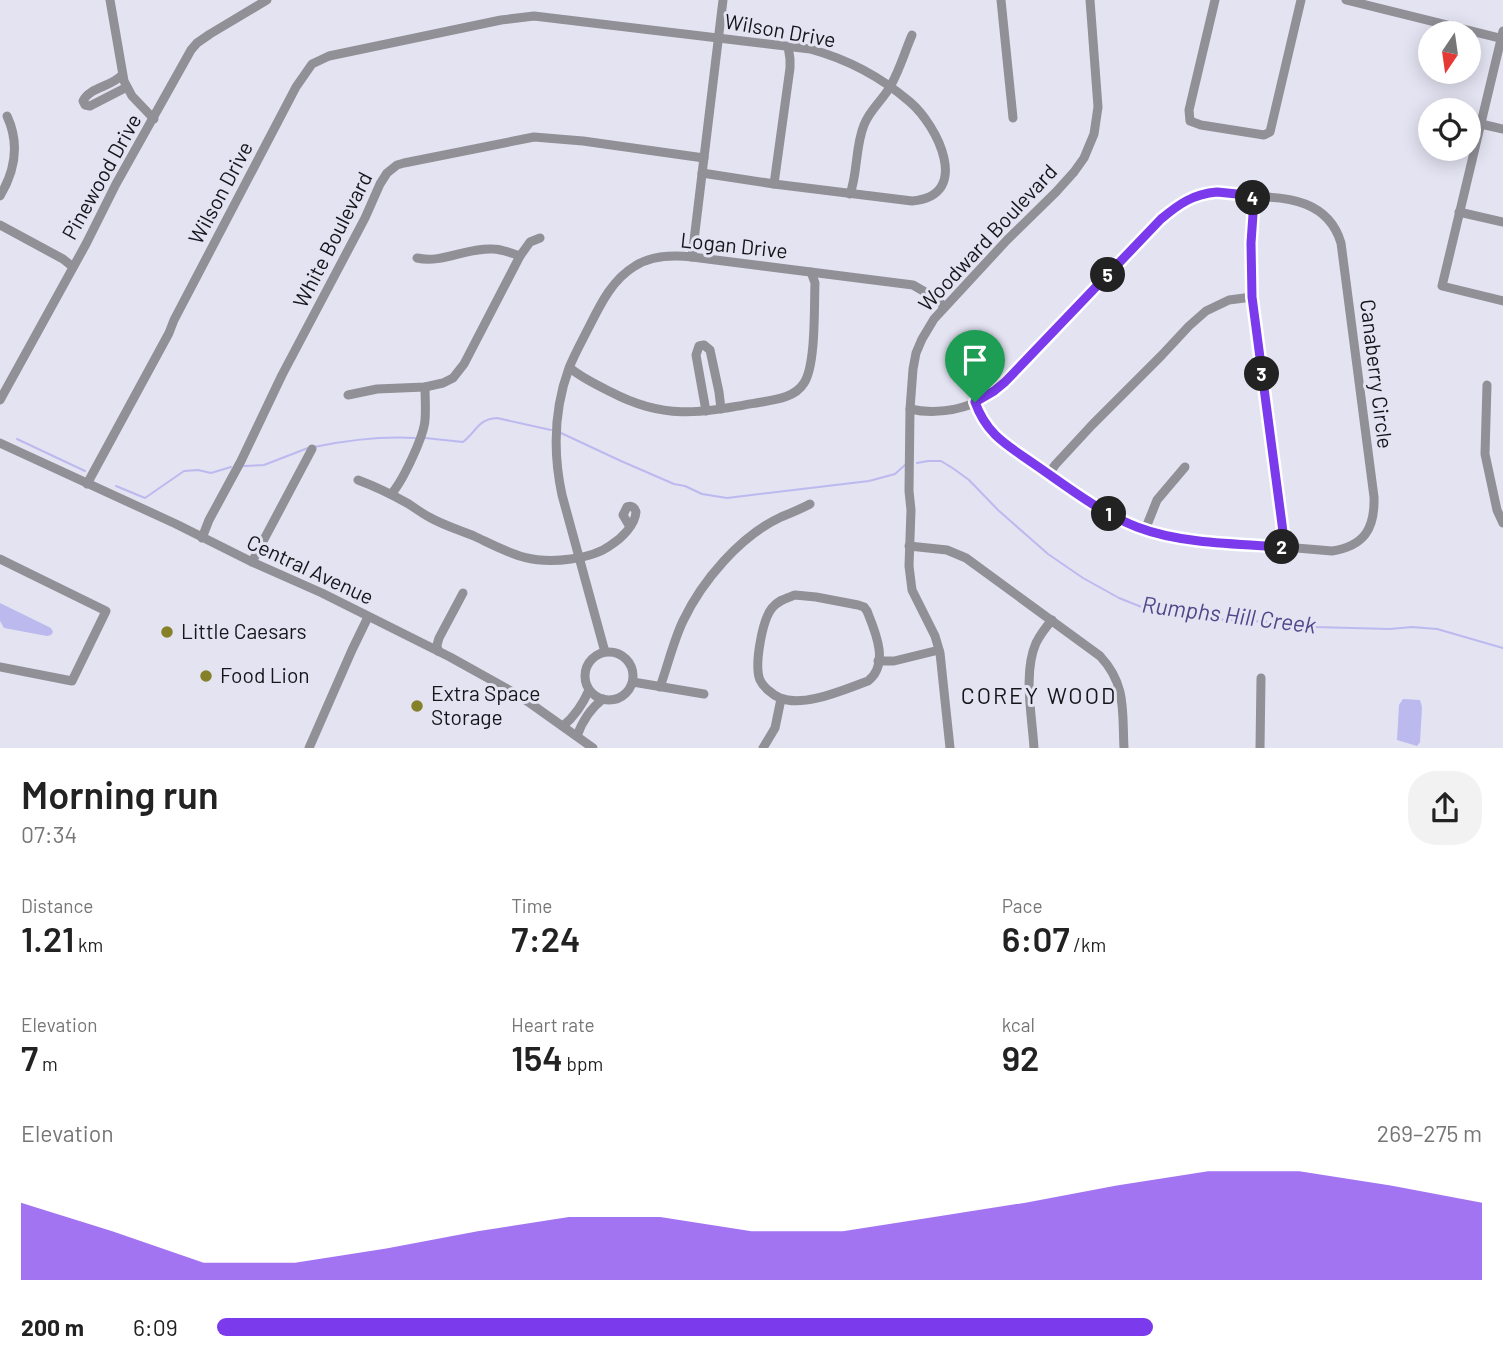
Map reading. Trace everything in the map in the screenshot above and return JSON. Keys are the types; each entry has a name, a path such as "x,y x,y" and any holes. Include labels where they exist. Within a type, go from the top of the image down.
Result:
{"street":[{"path":"110,0 122,75 132,96 154,119"},
{"name":"Pinewood Drive","path":"0,400 194,47 210,34 267,0"},
{"path":"692,257 723,0"},
{"path":"1001,0 1013,118"},
{"name":"Woodward Boulevard","path":"950,747 939,650 910,583 910,409 913,369 916,353 934,318 1074,172 1087,150 1094,134 1098,107 1090,0"},
{"path":"1215,0 1189,110 1190,121 1264,135 1270,132 1301,0"},
{"path":"1346,0 1503,36 1481,124 1503,130"},
{"name":"Wilson Drive","path":"88,484 296,87 313,64 349,51 523,17 545,16 810,49 854,65 891,87 916,108 933,132 946,170 942,186 929,197 918,201 702,173"},
{"path":"850,194 865,122 891,87 912,35"},
{"path":"774,184 790,68 788,46"},
{"path":"122,75 86,96 83,101 90,106 127,87"},
{"path":"0,196 10,177 15,153 12,127 7,117"},
{"name":"White Boulevard","path":"202,538 380,184 392,169 404,163 534,137 583,141 704,159"},
{"path":"1472,161 1442,286 1503,301"},
{"name":"Canaberry Circle","path":"910,409 953,409 975,402 994,391 1143,237 1180,204 1194,196 1217,192 1290,199 1317,209 1332,223 1339,236 1374,497 1371,526 1355,544 1332,551 1188,539 1145,530 1114,516 994,435 983,421 975,402"},
{"path":"1252,197 1252,297 1285,547"},
{"path":"1459,212 1503,222"},
{"path":"0,225 64,259 73,267"},
{"path":"348,395 377,389 425,387 448,381 461,369 520,256 530,242 540,238"},
{"path":"417,258 430,260 492,248 520,256"},
{"name":"Logan Drive","path":"604,652 562,495 556,455 557,422 569,368 604,299 622,275 634,266 654,258 692,257 913,285 937,299 944,307"},
{"path":"569,368 626,400 641,406 680,413 720,409 793,394 802,387 811,360 815,284 811,272"},
{"path":"1049,474 1091,425 1206,311 1229,300 1252,297"},
{"path":"706,411 696,355 697,349 704,345 710,350 720,409"},
{"path":"1487,385 1485,454 1503,523"},
{"path":"391,494 400,481 423,431 425,387"},
{"name":"Central Avenue","path":"0,443 322,593 473,668 592,747"},
{"path":"252,562 312,449"},
{"path":"1145,530 1157,500 1185,467"},
{"path":"358,480 391,494 429,517 518,556 543,561 595,554 613,544 630,527"},
{"path":"660,687 689,607 712,576 738,547 756,533 781,517 810,504"},
{"path":"909,546 936,548 960,554 1100,656 1113,672 1120,692 1124,747"},
{"path":"0,559 106,611 72,681 0,667"},
{"path":"438,651 439,638 463,593"},
{"path":"795,595 864,607 878,641 879,654 873,677 814,700 781,699 759,679 758,663 766,616 776,603 795,595"},
{"path":"309,747 368,617"},
{"path":"1034,747 1029,680 1031,660 1038,639 1052,620"},
{"path":"878,660 894,661 939,650"},
{"path":"604,652 614,652 626,658 633,669 633,682 624,696 614,700 603,699 589,690 585,678 587,666 596,656 604,652"},
{"path":"1260,747 1262,678"},
{"path":"633,682 705,694"},
{"path":"563,726 576,713 589,690"},
{"path":"577,736 580,726 603,699"},
{"path":"764,747 775,728 781,699"}],"water":[{"path":"0,603 51,628 53,632 47,636 4,628 0,621"},
{"path":"1403,699 1420,700 1420,742 1417,746 1397,740 1399,705"}],"waterway":[{"name":"Rumphs Hill Creek","path":"425,438 463,442 482,423 497,418 551,430"},
{"name":"Rumphs Hill Creek","path":"561,433 674,484 702,494 727,498 869,481 895,474 905,465"},
{"name":"Rumphs Hill Creek","path":"314,447 364,439 415,438"},
{"name":"Rumphs Hill Creek","path":"17,439 85,471"},
{"name":"Rumphs Hill Creek","path":"244,466 264,465 308,448"},
{"name":"Rumphs Hill Creek","path":"917,463 941,461 954,469 1048,554 1083,578 1144,608 1212,619 1314,627 1437,629 1503,648"},
{"name":"Rumphs Hill Creek","path":"116,486 145,498 184,471 211,473 231,467"}],"place":[{"name":"Little Caesars","path":"167,632"},
{"name":"Food Lion","path":"206,676"},
{"name":"Extra Space Storage","path":"417,706"}],"district":[{"name":"COREY WOOD","path":"1039,696"}],"route":[{"path":"1217,192 1252,197 1252,297 1285,547 1172,537 1138,527 1114,516 994,435 983,421 975,402 1005,382 1143,237 1180,204 1194,196 1217,192"}]}
